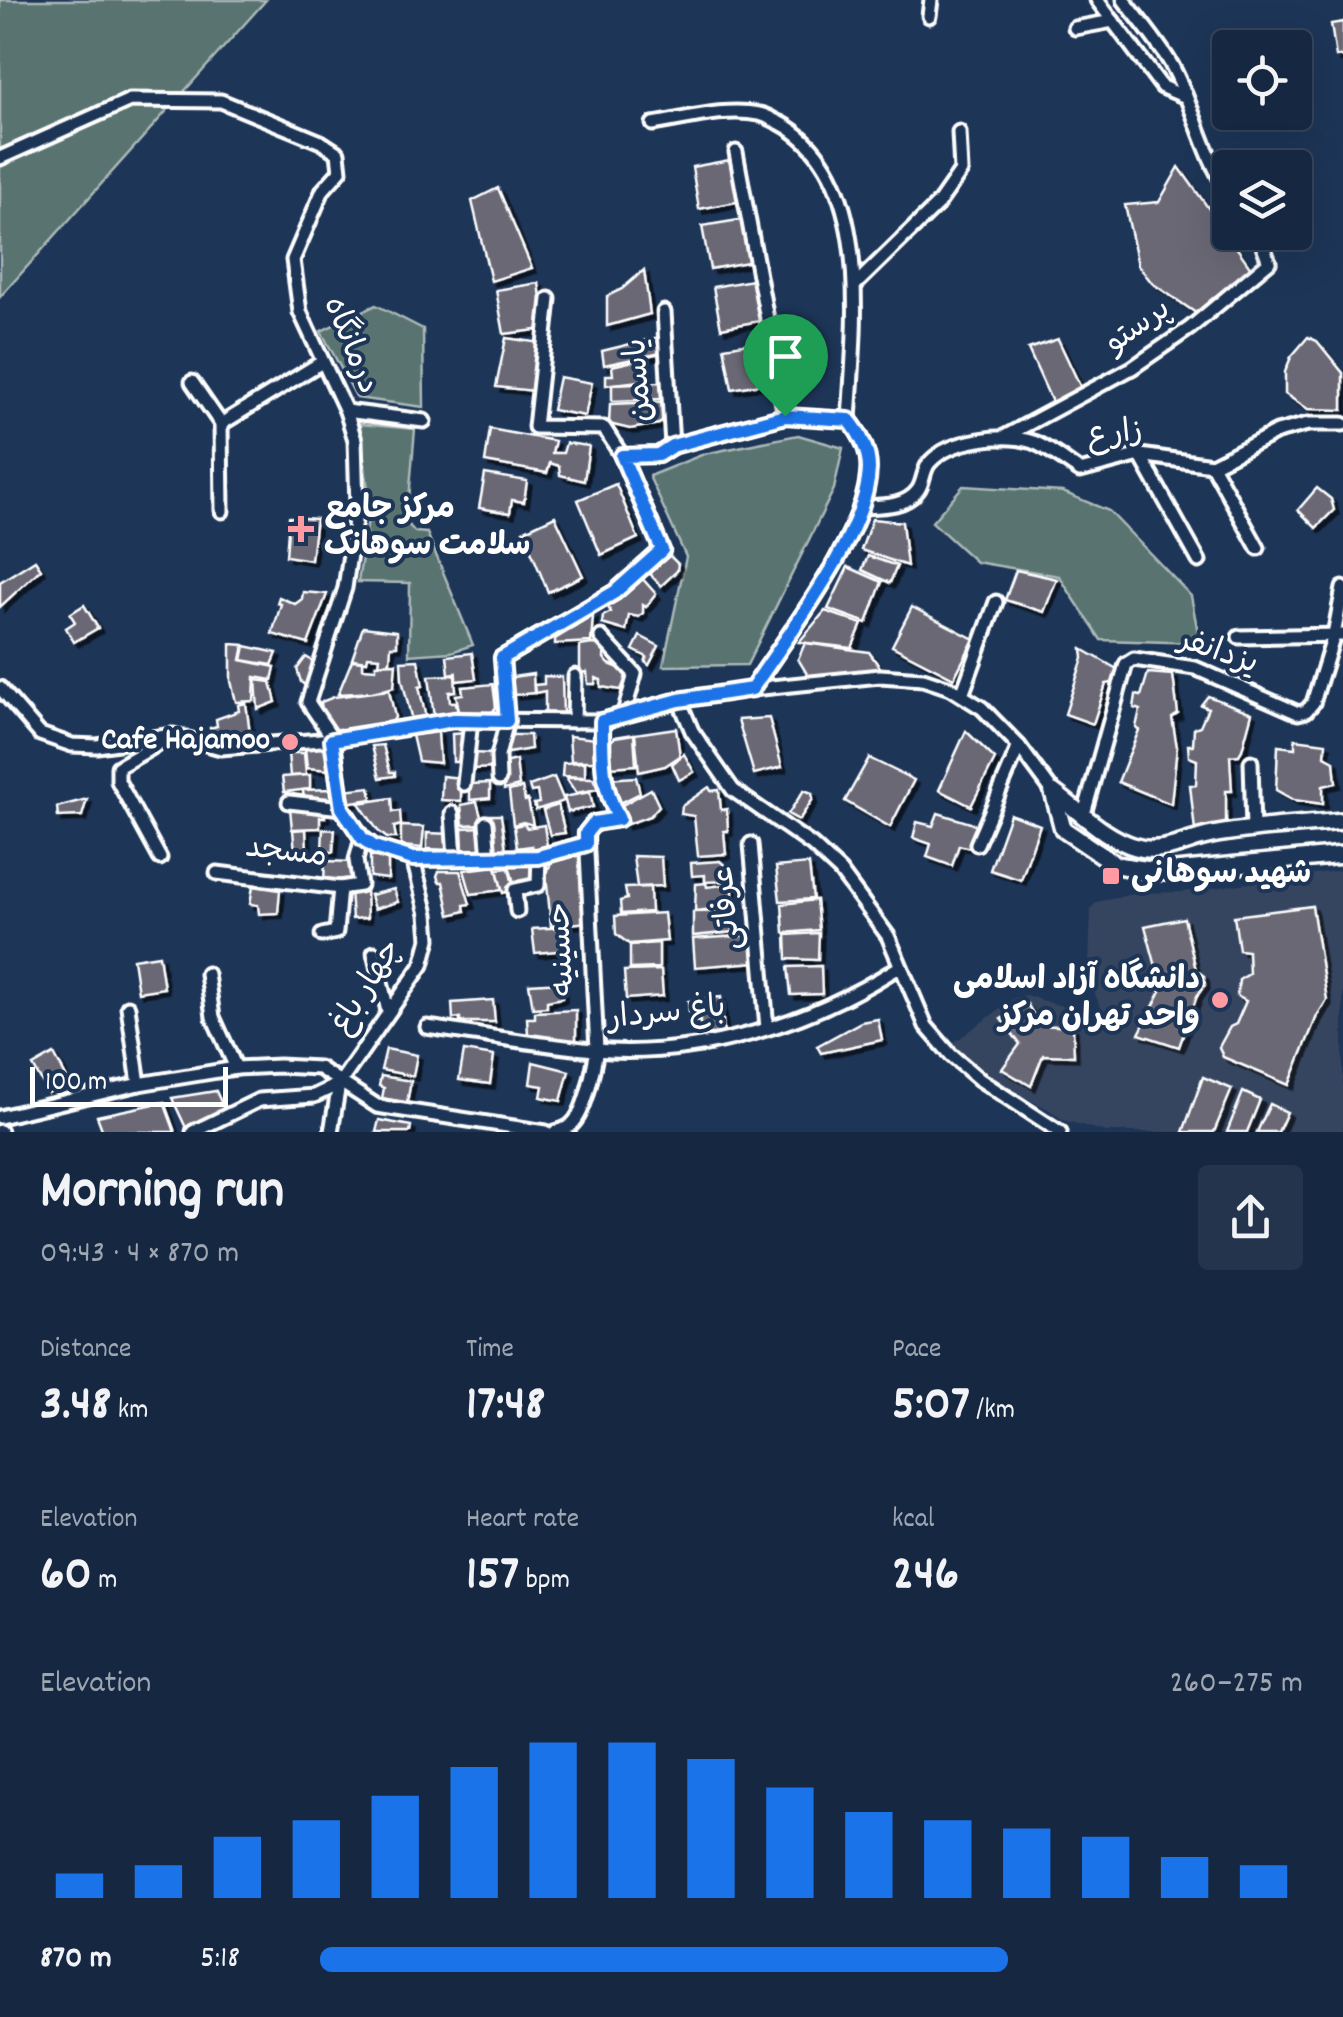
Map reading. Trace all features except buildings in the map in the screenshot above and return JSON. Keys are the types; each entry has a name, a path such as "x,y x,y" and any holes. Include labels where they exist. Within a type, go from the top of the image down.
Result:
{"main road":[{"path":"1052,792 1112,838 1140,849 1172,848 1206,836 1253,829 1343,821"},
{"path":"1052,792 1063,829 1116,865 1164,872 1343,855"}],"street":[{"path":"928,16 931,0"},
{"path":"1097,0 1162,87 1186,97"},
{"path":"1124,0 1170,64 1212,163"},
{"path":"1075,28 1113,21"},
{"name":"درمانگاه","path":"0,158 130,100 221,100 321,142 338,153 340,171 323,190 293,260 300,312 355,440 357,507 345,588 308,702 332,740"},
{"path":"653,124 730,112 762,114 800,134 821,158 834,183 851,248 855,286 849,420 861,434 869,468 860,507 833,565 752,689"},
{"path":"855,286 938,204 961,171 959,132"},
{"path":"736,152 785,416"},
{"name":"پرستو","path":"1002,438 1104,386 1190,328 1269,262 1265,250"},
{"path":"500,779 498,756 507,721 502,658 615,592 662,550 622,456 604,428 534,428 549,299"},
{"name":"یاسمن","path":"664,312 672,446"},
{"path":"221,424 322,362"},
{"path":"192,382 221,424 222,510"},
{"path":"346,412 424,420"},
{"path":"622,456 658,455 672,446 785,416 849,420"},
{"path":"1258,548 1212,466 1277,432 1308,424 1343,424"},
{"name":"زارع","path":"860,507 890,506 905,500 918,490 928,464 944,451 1002,438 1034,442 1080,470 1140,454 1212,466"},
{"path":"1140,454 1199,560"},
{"path":"1239,638 1338,635 1343,588"},
{"path":"962,695 996,602"},
{"name":"یزدانفر","path":"1084,814 1126,664 1134,658 1195,668 1298,714 1313,703 1338,635"},
{"path":"601,636 635,674 624,713"},
{"path":"574,721 575,676"},
{"path":"0,688 40,734 72,745 97,746 173,736 221,748 332,740 454,720 602,721 679,700 752,689 880,676 923,679 982,708 1019,746 1052,792"},
{"path":"679,700 692,732 733,790 812,845 840,871 888,936 926,1026 979,1078 1060,1132"},
{"path":"464,784 471,721"},
{"name":"حسینیه","path":"555,1132 572,1124 579,1111 592,1078 596,1050 586,833 594,823 619,819 602,775 602,721"},
{"path":"160,858 118,782 118,767 173,736"},
{"path":"332,740 342,808 362,838"},
{"path":"977,844 1019,746"},
{"path":"1251,762 1253,829"},
{"path":"289,802 342,808"},
{"path":"452,814 455,858"},
{"path":"486,823 489,858"},
{"name":"حسینیه","path":"362,838 374,847 413,859 538,857 586,844"},
{"name":"مسجد","path":"216,873 340,888 360,885 356,860 362,838"},
{"name":"عرفاتی","path":"751,844 767,1028"},
{"path":"516,911 515,890 538,885 538,857"},
{"name":"چهار باغ","path":"339,1084 422,966 429,939 427,914 413,859"},
{"path":"322,935 336,932 340,888"},
{"path":"374,952 388,1011"},
{"name":"باغ سردار","path":"427,1027 596,1050 717,1042 814,1012 900,967"},
{"path":"207,974 213,1017 236,1068"},
{"path":"128,1007 138,1084"},
{"path":"0,1117 138,1084 236,1068 279,1066 319,1068 377,1106 546,1132"},
{"path":"193,1132 259,1100 314,1096 339,1084"},
{"path":"331,1132 339,1084"}],"shaded area":[{"name":"دانشگاه آزاد اسلامی واحد تهران مرکز","path":"1343,870 1343,1132 1106,1132 1063,1120 997,1083 949,1046 1015,998 1025,995 1062,1006 1096,1026 1101,1025 1105,1019 1091,984 1089,964 1091,908 1097,902 1137,893 1183,892"}],"green space":[{"path":"0,0 266,0 0,297"},
{"path":"376,305 423,329 424,407 357,398 321,331"},
{"path":"360,424 415,429 407,523 415,532 427,533 473,645 451,652 409,655 410,583 358,582 370,507"},
{"path":"798,435 843,448 834,489 747,665 663,666 686,557 649,476 704,454"},
{"path":"963,486 1063,492 1109,511 1191,596 1200,643 1101,640 1059,576 976,562 932,522"}],"place":[{"name":"مرکز جامع سلامت سوهانک","path":"301,529"},
{"name":"Cafe Hajamoo","path":"290,742"},
{"name":"شهید سوهانی","path":"1111,876"},
{"name":"دانشگاه آزاد اسلامی واحد تهران مرکز","path":"1220,1000"}],"route":[{"path":"785,416 849,420 861,434 869,468 860,507 833,565 752,689 679,700 602,721 602,775 619,819 594,823 586,833 586,844 538,857 413,859 374,847 362,838 342,808 332,740 454,720 507,721 502,658 615,592 662,550 622,456 658,455 672,446 785,416"}]}
